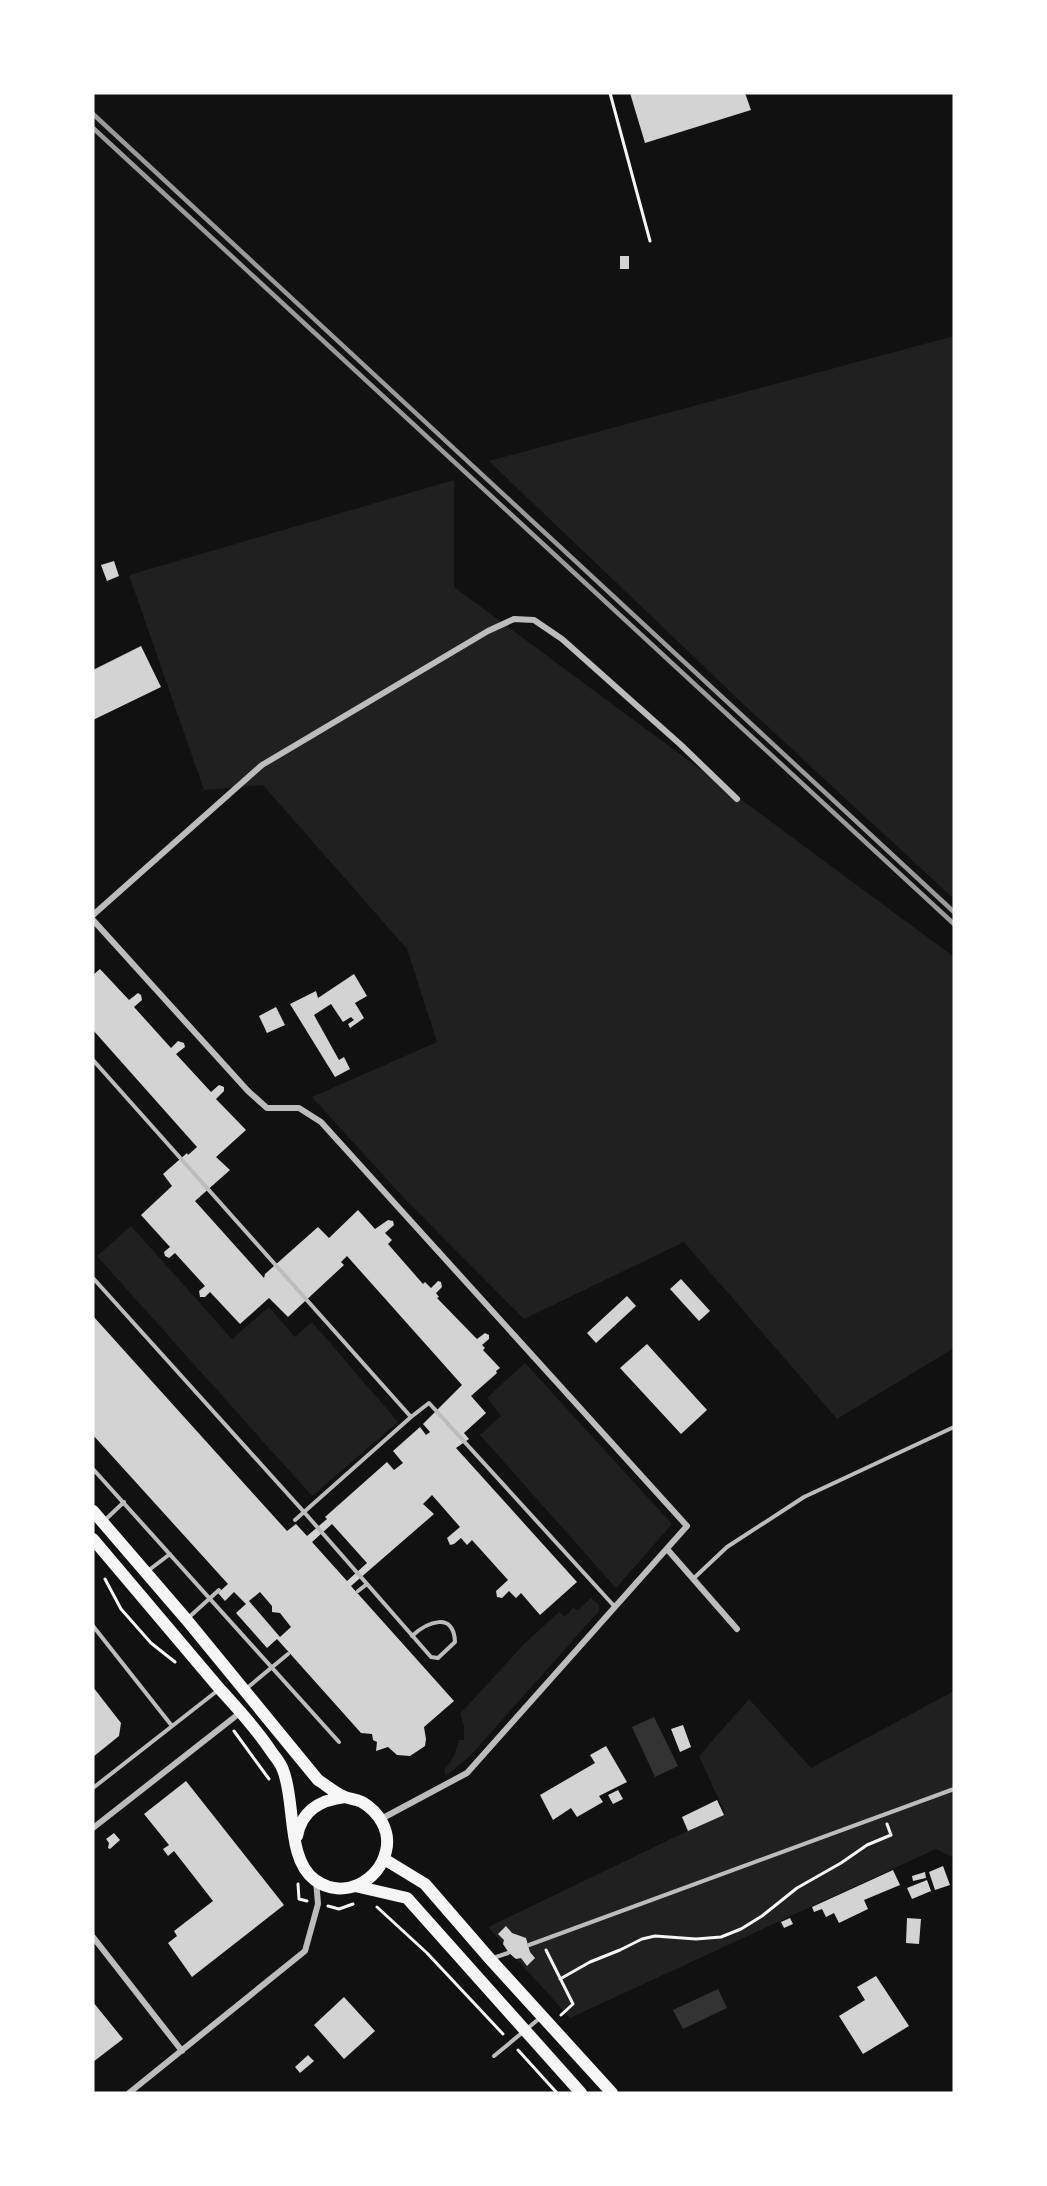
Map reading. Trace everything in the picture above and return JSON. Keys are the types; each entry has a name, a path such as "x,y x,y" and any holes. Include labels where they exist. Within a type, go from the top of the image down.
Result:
{"main road":[{"path":"93,1511 186,1619 318,1780 345,1797 360,1801 381,1819 386,1832 387,1846 384,1859 368,1880 355,1886 342,1888 328,1886 316,1880 305,1870 298,1856 283,1769 241,1712 93,1539"},
{"path":"296,1840 299,1827 306,1814 316,1805 330,1799 345,1797"},
{"path":"384,1859 425,1884 489,1959 612,2093"},
{"path":"355,1886 407,1898 581,2093"}],"street":[{"path":"381,1819 467,1773 687,1526 321,1122 299,1108 267,1108 248,1091 93,917 262,765 488,631 514,619 534,620 562,639 681,745 737,799"},
{"path":"667,1548 737,1629"},
{"path":"93,1828 241,1712"},
{"path":"129,2093 305,1951 318,1904 316,1880"},
{"path":"93,1937 182,2051"}],"lane":[{"path":"93,1060 411,1417"},
{"path":"93,1278 304,1512 412,1636 431,1657 438,1658 455,1642 455,1633 449,1625 441,1621 423,1626 412,1636"},
{"path":"295,1520 429,1403 615,1607"},
{"path":"693,1579 727,1547 804,1497 954,1427"},
{"path":"93,1469 339,1742"},
{"path":"102,1522 124,1502"},
{"path":"146,1573 170,1554"},
{"path":"358,1591 367,1584"},
{"path":"186,1619 219,1590"},
{"path":"93,1626 172,1726"},
{"path":"244,1690 288,1654"},
{"path":"93,1788 220,1689"},
{"path":"529,1945 954,1789"},
{"path":"489,1959 508,1953"},
{"path":"494,2056 542,2016"}],"path":[{"path":"610,93 651,241"},
{"path":"103,1576 121,1609 151,1642 176,1663"},
{"path":"227,1722 271,1783"},
{"path":"560,1979 590,1962 642,1939 655,1936 696,1940 721,1937 741,1929 762,1916 797,1888 867,1845 891,1835 883,1815"},
{"path":"297,1880 299,1899 339,1909 355,1903"},
{"path":"374,1904 427,1953 557,2093"},
{"path":"541,1940 573,2004 561,2015"}],"shaded area":[{"path":"954,336 954,899 739,700 489,461"},
{"path":"454,480 454,587 954,957 954,1348 837,1419 684,1242 524,1319 404,1198 312,1097 437,1042 407,949 263,785 204,790 129,575"},
{"path":"131,1226 232,1339 269,1307 295,1337 312,1322 398,1422 312,1496 97,1256"},
{"path":"525,1363 672,1524 616,1588 480,1435 501,1416 487,1398"},
{"path":"591,1598 599,1605 599,1611 470,1756 446,1776 444,1771 454,1756 459,1740 464,1740 464,1725 460,1714 524,1644 559,1612 565,1617 573,1608 578,1610"},
{"path":"954,1691 954,1858 936,1849 570,2018 488,1927 725,1813 699,1756 749,1699 811,1768"},
{"path":"654,1717 678,1766 655,1777 632,1727"},
{"path":"718,1989 727,2008 683,2029 673,2010"}],"building":[{"path":"630,93 745,93 751,110 645,143"},
{"path":"620,256 629,256 629,269 620,269"},
{"path":"114,561 119,576 107,581 101,565"},
{"path":"141,646 161,687 93,720 93,670"},
{"path":"100,969 129,1000 138,993 141,995 142,1000 134,1007 171,1048 178,1041 184,1043 185,1047 176,1054 211,1092 219,1085 224,1087 224,1091 216,1099 246,1130 216,1157 230,1170 195,1201 264,1278 265,1274 318,1227 329,1238 358,1210 375,1229 388,1220 393,1221 394,1225 385,1233 392,1240 388,1244 423,1284 425,1282 431,1288 438,1281 441,1282 442,1287 436,1293 439,1297 437,1298 477,1339 485,1333 489,1335 489,1339 482,1345 485,1348 483,1350 500,1368 471,1396 486,1413 464,1433 469,1439 456,1448 577,1582 540,1615 521,1593 516,1598 509,1591 502,1598 497,1597 496,1591 508,1580 472,1540 467,1545 461,1538 450,1545 447,1538 460,1527 432,1495 423,1504 434,1514 351,1586 454,1701 424,1727 425,1746 410,1756 397,1755 388,1747 376,1751 377,1742 373,1740 372,1734 361,1733 277,1639 267,1648 236,1613 246,1604 234,1592 225,1601 218,1593 228,1584 93,1435 93,1316 287,1531 296,1524 307,1536 387,1462 394,1470 403,1463 393,1451 420,1427 426,1435 430,1432 423,1424 462,1385 347,1256 341,1262 344,1265 288,1317 269,1298 240,1324 210,1292 205,1297 200,1297 199,1291 205,1286 175,1253 169,1258 165,1256 164,1252 170,1247 141,1215 172,1186 163,1174 197,1147 93,1030 93,975","holes":["332,1524 367,1563 347,1581 312,1542","260,1592 272,1606 272,1612 280,1613 291,1627 280,1637 249,1601"]},
{"path":"354,974 367,996 355,1003 364,1018 350,1028 348,1024 354,1020 351,1017 343,1022 331,1004 314,1015 339,1060 344,1057 350,1069 335,1077 290,1004 316,991 318,998"},
{"path":"276,1007 285,1025 267,1033 259,1016"},
{"path":"681,1279 710,1311 699,1321 670,1289"},
{"path":"627,1296 636,1306 596,1343 587,1333"},
{"path":"647,1344 707,1410 681,1434 620,1368"},
{"path":"93,1687 121,1723 119,1736 93,1757"},
{"path":"683,1725 691,1747 680,1752 671,1729"},
{"path":"606,1746 627,1782 599,1796 603,1802 577,1817 571,1808 553,1820 540,1795 595,1763 590,1755"},
{"path":"186,1781 284,1905 192,1977 168,1943 177,1936 174,1931 213,1901 174,1851 168,1856 163,1849 169,1845 144,1814"},
{"path":"618,1790 623,1799 613,1804 608,1795"},
{"path":"717,1800 724,1815 688,1831 682,1817"},
{"path":"114,1833 120,1840 110,1849 106,1839"},
{"path":"943,1866 950,1885 935,1890 929,1872"},
{"path":"893,1870 900,1885 864,1900 868,1909 839,1923 834,1913 826,1917 822,1909 814,1912 812,1907"},
{"path":"925,1872 926,1878 913,1881 912,1876"},
{"path":"927,1880 931,1891 912,1899 907,1888"},
{"path":"790,1918 793,1924 784,1928 781,1922"},
{"path":"907,1918 921,1919 919,1944 906,1943"},
{"path":"506,1926 512,1933 526,1938 530,1952 535,1958 527,1966 521,1958 516,1959 509,1953 503,1944 504,1940 498,1934"},
{"path":"876,1976 909,2026 863,2054 839,2016 865,2000 857,1987"},
{"path":"344,1997 375,2031 344,2059 314,2025"},
{"path":"93,2002 123,2039 93,2062"},
{"path":"308,2055 314,2061 300,2073 295,2067"}],"railway":[{"path":"93,114 954,912"},
{"path":"93,128 954,924"}]}
